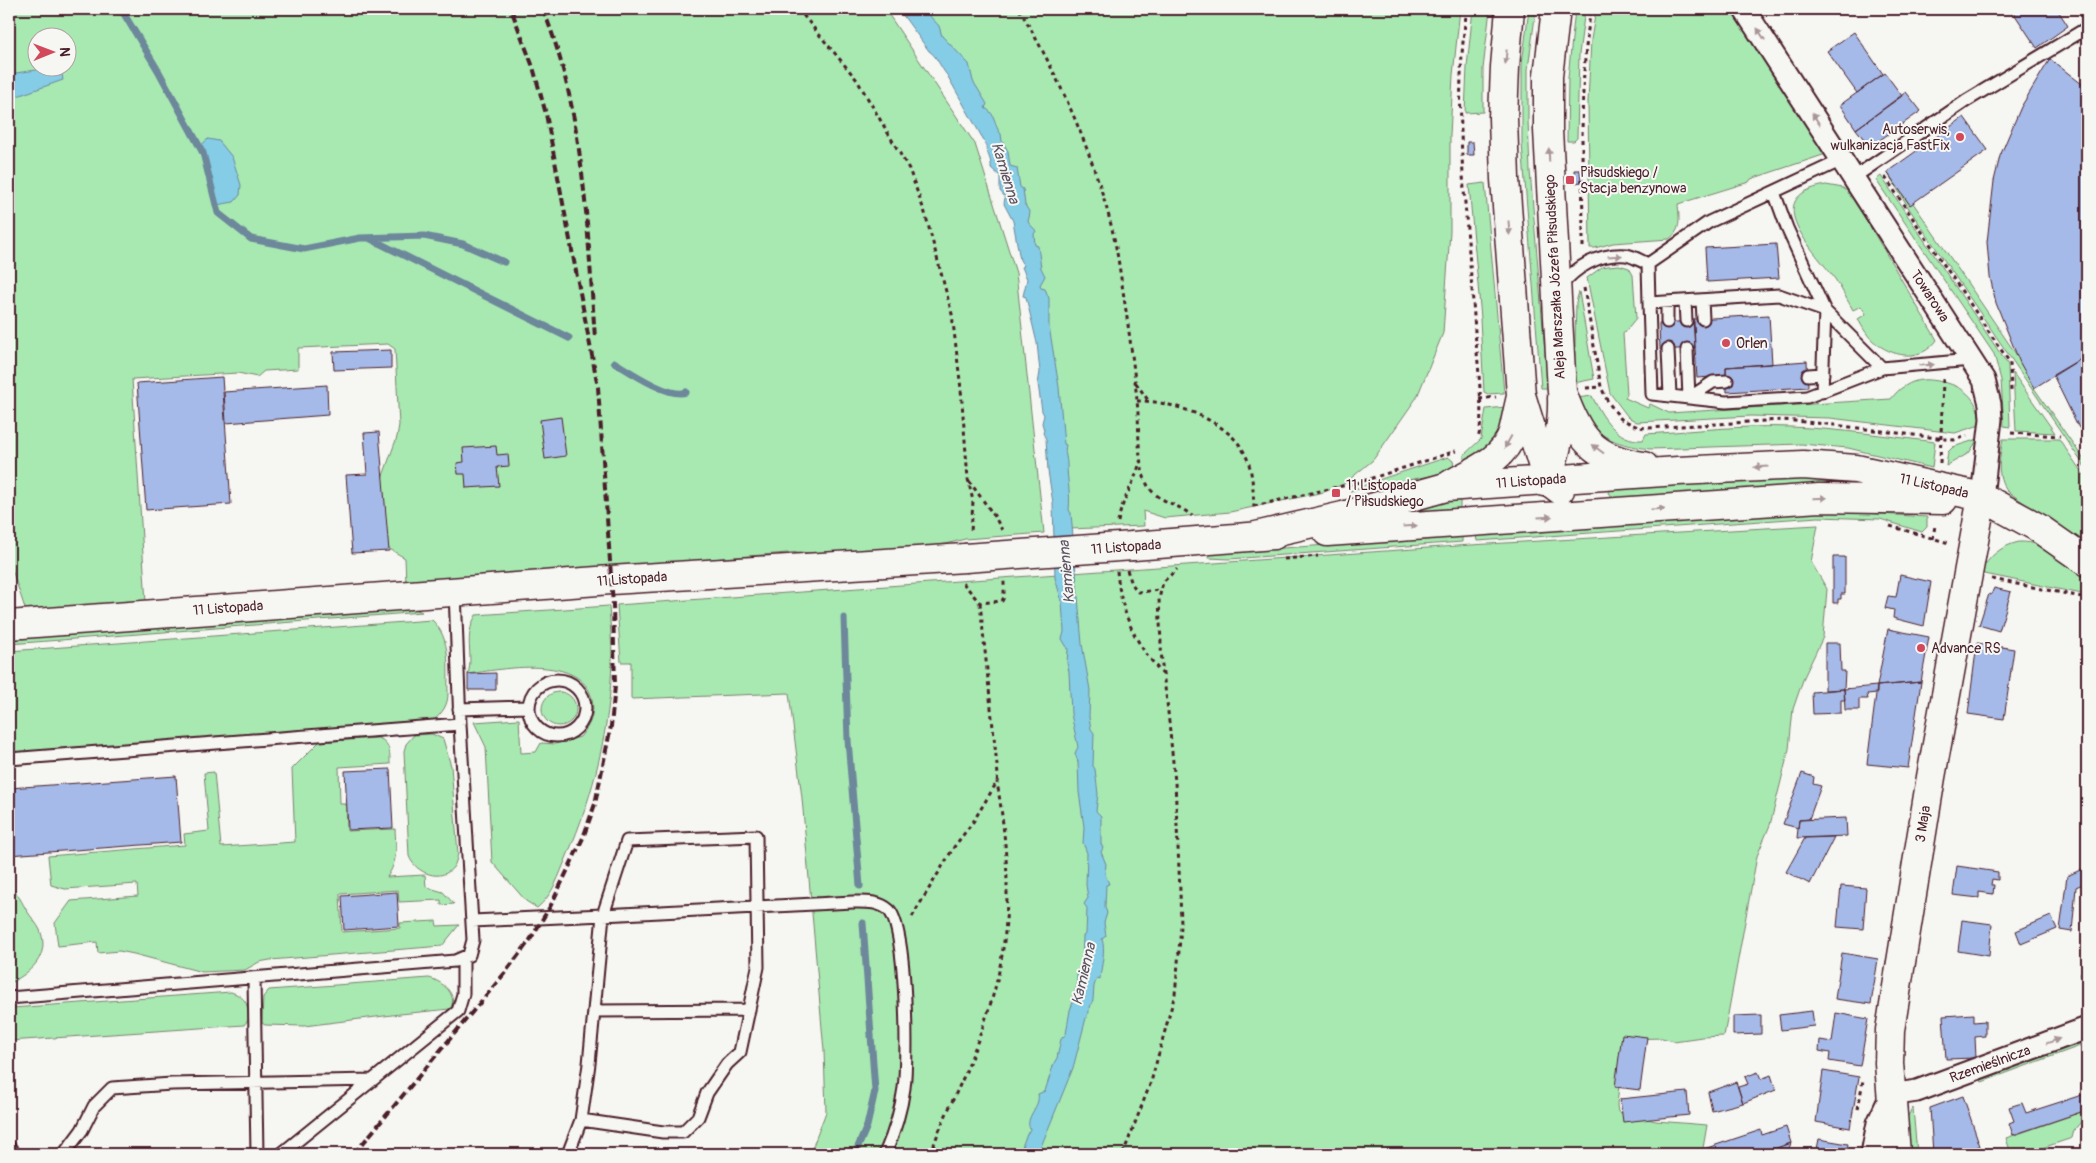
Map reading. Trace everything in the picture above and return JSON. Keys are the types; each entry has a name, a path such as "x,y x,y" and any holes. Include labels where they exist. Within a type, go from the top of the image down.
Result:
{"street":[{"path":"1446,488 1493,460 1504,449 1512,433 1504,118 1505,67 1510,9"},
{"name":"Aleja Marszałka Józefa Piłsudskiego","path":"1556,9 1548,76 1548,130 1562,392 1573,422 1583,437 1610,458 1626,464 1678,471"},
{"name":"Towarowa","path":"1744,9 1984,380 1990,404 1991,432 1982,497"},
{"path":"1478,522 1512,504 1547,480 1559,436 1562,415 1562,392"},
{"path":"1510,396 1547,480 1572,498 1609,512"},
{"name":"11 Listopada","path":"1256,536 1343,516 1446,488 1678,471 1803,465 1856,469 1982,497"},
{"name":"11 Listopada","path":"9,624 455,591 965,558 1256,536 1819,498 1937,500 1982,497"},
{"path":"1982,497 2037,527 2087,562"},
{"name":"3 Maja","path":"1896,1154 1889,1063 1891,1021 1932,767 1982,497"},
{"name":"Rzemieślnicza","path":"1891,1095 1917,1092 2087,1028"},
{"path":"1872,1154 1878,1123 1891,1095"}],"lane":[{"path":"1648,264 1709,222 1774,192 1847,169 1966,101 2087,28"},
{"path":"1774,192 1787,228 1825,311 1882,368"},
{"path":"1556,291 1568,277 1582,266 1606,256 1627,255 1648,264"},
{"path":"1648,264 1652,394 1726,402 1807,397 1882,368 1971,360"},
{"path":"1649,303 1778,295 1825,311"},
{"path":"1702,300 1703,319"},
{"path":"1685,301 1686,321"},
{"path":"1667,302 1667,322"},
{"path":"1822,392 1825,311"},
{"path":"1687,349 1689,398"},
{"path":"1668,350 1670,396"},
{"path":"1808,374 1823,374"},
{"path":"1689,398 1713,382 1727,381"},
{"path":"9,998 455,962 469,955 472,949 472,921 459,709 455,591"},
{"path":"556,680 572,684 583,696 585,704 582,720 577,727 570,732 554,736 539,729 534,722 530,707 535,691 548,681 556,680"},
{"path":"459,709 530,707"},
{"path":"9,759 460,724"},
{"path":"568,1154 581,1120 603,915 628,841 756,836 758,968 740,1052 727,1064 707,1093 698,1117 683,1132 663,1132 581,1120"},
{"path":"472,921 869,902 880,904 889,911 895,921 900,938 907,1067 898,1117 885,1154"},
{"path":"281,1154 458,1011 463,994 463,959"},
{"path":"254,979 257,1154"},
{"path":"594,1011 749,1010"},
{"path":"64,1154 82,1130 94,1106 112,1088 172,1084 372,1080"},
{"path":"9,1147 15,1154"}],"path":[{"path":"798,9 856,80 909,169 925,213 952,314 961,389 968,479 973,501 972,526 965,558"},
{"path":"1018,9 1060,87 1102,195 1119,264 1137,401 1140,458 1147,485 1166,502 1191,514 1198,524 1202,541"},
{"path":"1467,9 1462,68 1463,174 1473,284 1479,399 1480,428 1475,442"},
{"path":"1591,9 1587,33 1582,101 1582,266 1584,292 1601,387 1608,402 1626,423 1648,428 1783,420 1954,440 1971,434"},
{"path":"1883,174 2010,363"},
{"path":"1939,468 1943,363"},
{"path":"1134,380 1148,400"},
{"path":"1479,399 1510,396"},
{"path":"1137,401 1148,400 1174,406 1225,429 1237,440 1245,452 1250,466 1253,492"},
{"path":"2014,434 2060,436"},
{"path":"1254,506 1360,482 1463,448"},
{"path":"1933,539 1935,520"},
{"path":"1280,559 1327,556"},
{"path":"1123,1154 1151,1082 1173,1002 1180,944 1180,891 1175,782 1168,702 1162,666 1159,599 1167,577 1184,564"},
{"path":"1985,578 2087,598"},
{"path":"931,1154 970,1062 990,1002 1000,968 1005,927 1006,845 997,782 997,766 980,603 965,586"},
{"path":"1138,592 1161,590"},
{"path":"980,603 1000,602"},
{"path":"900,938 954,847 973,822 997,782"}],"green space":[{"path":"9,9 885,9 975,144 1016,273 1044,533 965,539 946,544 839,556 800,552 406,583 405,558 388,548 379,487 397,437 399,425 395,349 388,344 298,348 298,369 264,371 257,377 238,373 132,379 146,603 30,623 9,561"},
{"path":"919,9 1460,9 1453,75 1450,136 1450,231 1443,333 1417,397 1373,460 1344,484 1324,492 1230,512 1165,518 1143,511 1144,526 1069,529 1013,177"},
{"path":"1473,9 1490,9 1483,69 1483,112 1465,113 1467,67"},
{"path":"1529,9 1536,9 1528,69 1530,171 1548,388 1541,388 1522,143 1522,64"},
{"path":"1575,9 1585,9 1579,54 1577,138 1574,141 1567,141 1568,78"},
{"path":"1596,9 1730,9 1826,154 1751,179 1749,182 1678,204 1678,228 1669,239 1613,243 1590,248 1588,102 1591,40"},
{"path":"1887,172 1910,205 1913,203 2018,357 2034,388 2087,464 2087,470 1910,210"},
{"path":"1881,176 2008,365 2010,427 2004,426 2001,380 1994,354 1876,180"},
{"path":"1485,183 1504,393 1488,394 1484,392 1481,318 1469,185"},
{"path":"1826,185 1843,188 1851,194 1937,340 1931,347 1916,354 1908,355 1884,349 1874,342 1858,319 1866,314 1861,306 1853,310 1835,279 1805,240 1797,226 1793,213 1795,201 1806,191"},
{"path":"1619,265 1629,268 1633,275 1636,318 1623,334 1627,394 1625,398 1648,408 1650,404 1669,413 1891,399 1899,390 1910,383 1928,380 1951,384 1965,391 1974,402 1980,425 1955,433 1830,418 1751,416 1637,422 1628,417 1610,393 1587,278 1602,267"},
{"path":"1579,292 1594,379 1574,383 1576,302"},
{"path":"2013,373 2055,433 2016,431"},
{"path":"1592,396 1611,427 1625,437 1634,440 1643,440 1646,434 1737,428 1791,427 1845,431 1935,442 1932,468 1848,448 1801,444 1650,449 1632,446 1607,438 1587,420 1577,398"},
{"path":"1505,407 1502,438 1465,467 1464,455 1481,439 1486,409"},
{"path":"1978,439 1969,453 1946,466 1948,452 1953,447"},
{"path":"2003,439 2059,439 2087,480 2087,547 2007,491 2003,485 2000,472"},
{"path":"1448,457 1453,461 1455,472 1350,491 1375,481"},
{"path":"1804,477 1840,481 1840,483 1615,498 1609,492 1610,488"},
{"path":"1460,496 1460,510 1413,514 1410,512 1410,510"},
{"path":"1819,510 1927,517 1927,527 1922,532 1880,519 1818,517 1477,541 1476,535"},
{"path":"1818,525 1811,562 1827,589 1823,637 1804,677 1793,709 1789,749 1770,825 1757,856 1724,1036 1674,1041 1662,1038 1628,1039 1623,1046 1617,1105 1618,1112 1656,1121 1707,1125 1702,1154 810,1154 826,1112 824,1051 802,798 789,693 631,699 631,662 621,662 617,605 1471,545"},
{"path":"1462,536 1462,542 1229,559 1209,558 1209,553"},
{"path":"2019,542 2048,548 2064,559 2087,578 2087,595 1980,573 1996,553 2007,546"},
{"path":"407,606 422,612 9,644 9,636"},
{"path":"609,606 612,653 611,685 599,760 577,833 555,884 543,903 537,908 526,901 492,862 486,747 474,722 519,719 521,753 536,752 541,743 555,744 580,737 587,729 591,720 593,710 592,699 585,685 573,675 557,670 538,667 500,669 468,674 470,666 470,631 476,615"},
{"path":"432,620 443,636 448,663 447,701 442,711 434,720 9,753 9,651"},
{"path":"559,692 566,693 571,697 575,702 575,716 571,721 566,725 559,726 552,725 547,721 543,716 542,709 543,702 547,697 552,693"},
{"path":"432,734 443,739 451,766 458,854 455,865 449,871 436,875 429,874 417,867 409,856 404,751 406,744 414,735"},
{"path":"378,738 387,745 390,764 339,767 340,804 346,804 347,831 395,829 395,860 387,877 425,875 426,887 443,892 454,904 441,905 441,900 399,902 398,890 340,894 342,932 400,928 400,923 436,921 437,926 459,925 442,946 270,960 259,962 245,970 202,972 119,951 98,953 97,942 58,946 55,923 71,901 138,896 137,884 65,889 51,885 48,856 185,845 184,834 209,831 204,773 214,772 221,847 295,842 292,769 319,742"},
{"path":"9,887 17,895 40,930 43,948 36,963 24,975 9,984"},
{"path":"429,978 439,982 448,989 452,999 450,1009 304,1026 265,1025 262,1023 263,997 269,990"},
{"path":"231,992 240,996 246,1002 248,1020 244,1025 9,1041 9,1010 12,1008"},
{"path":"2079,1042 2080,1046 1982,1082 1981,1080"},
{"path":"1913,1108 1917,1154 1910,1154 1907,1122 1907,1117"},
{"path":"2087,1110 2087,1115 2074,1130 2072,1138 2024,1154 2011,1154 2006,1138"}],"water":[{"name":"Kamienna","path":"896,9 927,9 928,14 939,26 942,36 969,64 973,81 987,104 985,108 993,116 1002,141 1008,151 1010,166 1017,168 1025,205 1030,213 1028,222 1036,231 1034,234 1035,245 1038,246 1041,268 1045,276 1040,285 1041,288 1045,289 1049,298 1049,326 1059,387 1064,444 1066,445 1065,453 1070,498 1069,510 1071,513 1082,644 1090,690 1089,717 1091,729 1094,733 1093,766 1098,794 1096,811 1101,816 1101,844 1103,848 1101,852 1106,864 1105,874 1109,884 1106,885 1105,907 1107,913 1104,923 1106,936 1102,939 1103,954 1100,979 1097,978 1094,986 1093,1000 1086,1018 1073,1068 1038,1154 1019,1154 1030,1129 1029,1120 1037,1103 1038,1094 1045,1091 1057,1058 1061,1039 1066,1034 1070,1010 1074,1000 1073,995 1077,987 1077,972 1082,967 1083,936 1086,934 1087,908 1084,904 1088,898 1086,885 1087,853 1083,843 1084,827 1079,792 1078,762 1075,753 1078,747 1071,714 1067,663 1068,649 1062,639 1064,632 1062,602 1055,578 1053,503 1046,439 1043,433 1042,423 1044,415 1038,384 1040,372 1037,343 1026,297 1023,296 1027,279 1022,267 1024,266 1020,260 1013,221 1004,204 1005,197 1000,191 1000,176 991,168 987,146 947,75 902,14"},
{"path":"28,71 28,78 63,78 63,80 9,99 9,74"},
{"path":"208,139 219,141 232,157 241,185 240,195 234,202 216,205 203,153 199,147"}],"building":[{"path":"2011,9 2057,9 2068,26 2037,48"},
{"path":"1854,32 1883,74 1857,93 1827,51"},
{"path":"2050,59 2087,88 2087,355 2034,388 2020,363 1996,303 1990,277 1987,242 1994,181 2000,156 2021,107"},
{"path":"1885,73 1902,96 1856,129 1840,105"},
{"path":"1906,92 1921,111 1870,147 1856,129"},
{"path":"1964,117 1988,150 1910,205 1887,172"},
{"path":"1467,142 1473,142 1474,155 1467,155"},
{"path":"1574,170 1580,170 1581,182 1575,183"},
{"path":"1776,244 1779,278 1707,282 1705,248"},
{"path":"1769,315 1772,364 1726,367 1726,376 1697,378 1693,319"},
{"path":"1694,321 1695,348 1660,350 1659,323"},
{"path":"391,350 391,368 334,370 333,352"},
{"path":"2087,355 2087,441 2053,375"},
{"path":"1807,361 1808,387 1727,392 1726,367"},
{"path":"222,377 231,504 146,510 137,383"},
{"path":"327,385 328,415 226,423 224,392"},
{"path":"561,417 566,456 545,459 540,420"},
{"path":"379,432 389,551 352,553 346,475 367,474 364,433"},
{"path":"496,446 497,455 508,454 509,466 497,467 499,486 466,488 465,474 458,474 457,463 464,462 463,448"},
{"path":"1833,557 1845,557 1845,594 1841,594 1841,599 1838,599 1838,603 1833,603"},
{"path":"1900,575 1931,582 1924,626 1893,618 1894,610 1885,608 1888,596 1896,597"},
{"path":"1994,588 2011,592 1999,631 1979,625 1989,594 1991,595"},
{"path":"1888,629 1929,637 1921,682 1877,686"},
{"path":"1825,643 1840,643 1841,671 1845,671 1844,689 1825,690"},
{"path":"1977,643 2014,649 2004,719 1968,714"},
{"path":"496,673 496,690 468,690 468,674"},
{"path":"1921,682 1908,768 1867,764 1877,686"},
{"path":"1877,686 1877,693 1867,694 1868,699 1859,699 1859,710 1845,710 1844,689"},
{"path":"1844,689 1845,700 1841,700 1841,713 1813,714 1812,692"},
{"path":"390,769 393,828 348,830 345,771"},
{"path":"1802,773 1814,777 1813,784 1821,786 1809,819 1799,820 1798,828 1783,824"},
{"path":"176,776 181,842 9,855 9,788"},
{"path":"1846,818 1847,836 1797,838 1799,820"},
{"path":"1834,837 1810,884 1786,872 1805,838"},
{"path":"1957,866 1998,872 1998,880 1992,879 1991,885 1994,885 1993,894 1979,892 1979,898 1953,895"},
{"path":"2087,867 2087,882 2076,887 2072,932 2060,930 2067,876"},
{"path":"1841,886 1866,888 1863,929 1837,927"},
{"path":"397,892 399,926 344,930 342,896"},
{"path":"2051,916 2057,929 2021,944 2016,931"},
{"path":"1962,920 1992,924 1989,956 1958,951"},
{"path":"1842,953 1878,959 1871,1004 1835,999"},
{"path":"2087,970 2087,995 2080,973"},
{"path":"1812,1011 1814,1026 1781,1030 1779,1015"},
{"path":"1836,1013 1868,1019 1860,1066 1829,1061 1830,1053 1819,1051 1820,1040 1832,1042"},
{"path":"1974,1014 1974,1022 1985,1021 1985,1036 1975,1037 1976,1058 1946,1059 1943,1016"},
{"path":"1761,1015 1761,1034 1733,1035 1733,1016"},
{"path":"1622,1034 1647,1037 1640,1090 1615,1087"},
{"path":"1823,1071 1859,1077 1850,1128 1816,1122"},
{"path":"1758,1072 1761,1079 1771,1075 1776,1090 1743,1103 1738,1087 1748,1084 1745,1077"},
{"path":"1736,1082 1743,1103 1712,1111 1708,1092"},
{"path":"1687,1092 1689,1115 1623,1122 1620,1099"},
{"path":"2085,1094 2087,1110 2013,1135 2009,1123 2014,1121 2009,1107 2022,1103 2026,1113"},
{"path":"1963,1096 1980,1146 1956,1154 1933,1154 1930,1108"},
{"path":"1786,1127 1791,1143 1759,1154 1706,1154 1704,1149 1761,1130 1762,1135"},
{"path":"1819,1139 1848,1144 1846,1154 1816,1154"},
{"path":"1791,1143 1787,1154 1772,1154 1773,1150"}],"waterway":[{"path":"121,9 159,72 203,153 218,213 251,239 304,249 360,238 424,236 463,244 504,262"},
{"path":"369,238 569,338"},
{"path":"614,362 660,388 670,392 686,392"},
{"path":"844,618 848,740 860,886"},
{"path":"855,1154 867,1126 875,1091 863,923"}],"railway":[{"path":"354,1154 504,974 530,940 551,905 583,838 595,804 611,726 615,686 613,605 598,387 546,114 533,67 511,9"},
{"path":"543,9 557,48 576,130 586,213 595,338"}],"place":[{"name":"Autoserwis, wulkanizacja FastFix","path":"1960,137"},
{"name":"Piłsudskiego / Stacja benzynowa","path":"1570,180"},
{"name":"Orlen","path":"1726,343"},
{"name":"11 Listopada / Piłsudskiego","path":"1336,493"},
{"name":"Advance RS","path":"1921,648"}]}
